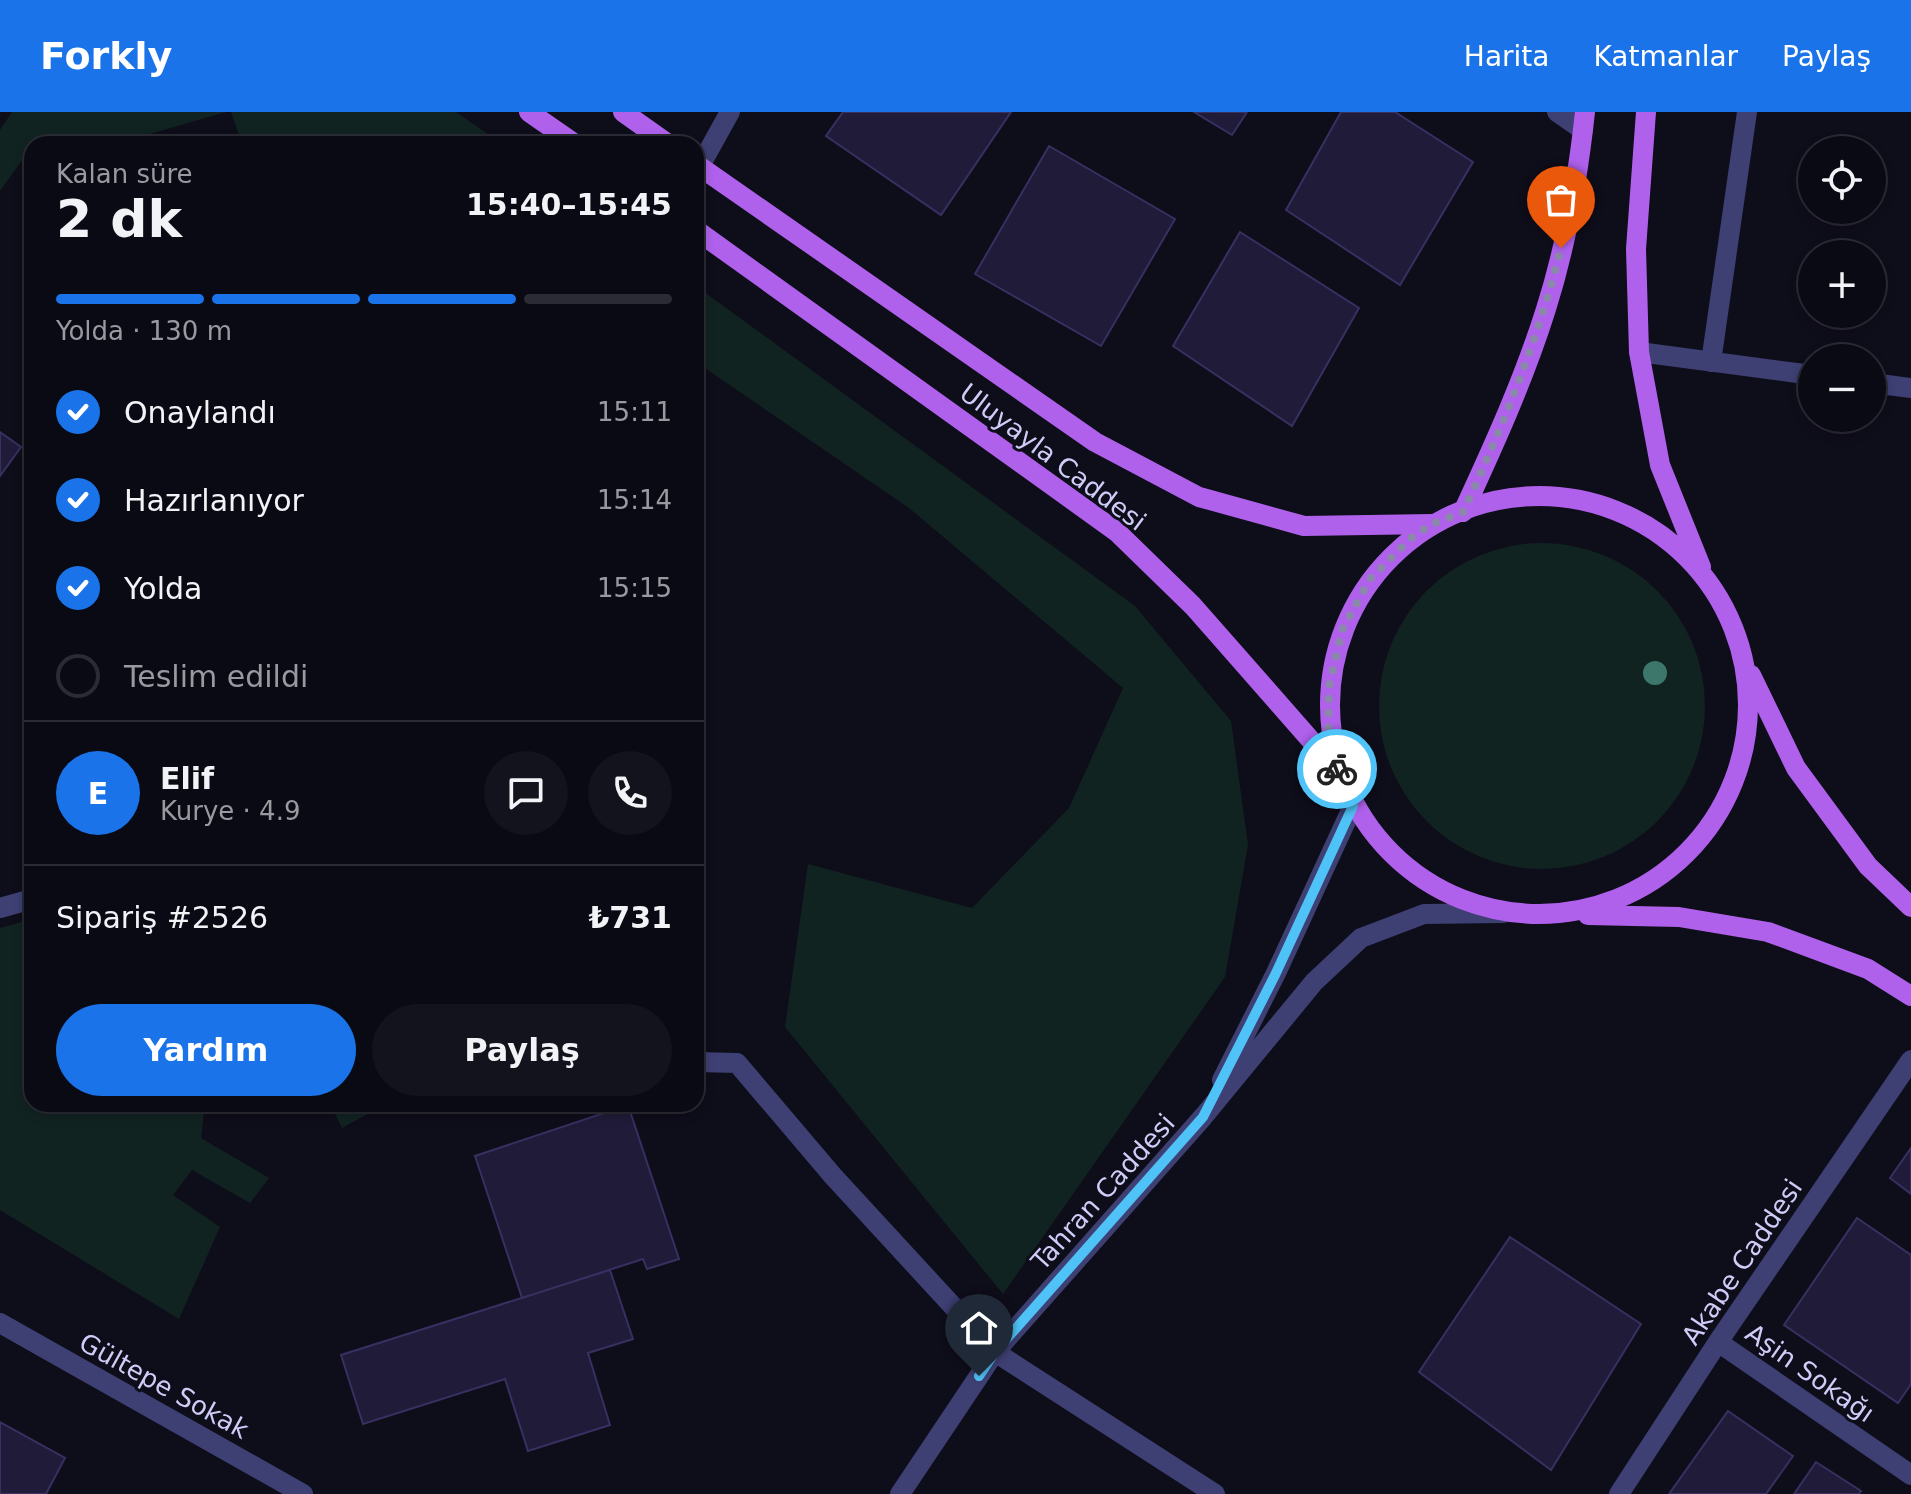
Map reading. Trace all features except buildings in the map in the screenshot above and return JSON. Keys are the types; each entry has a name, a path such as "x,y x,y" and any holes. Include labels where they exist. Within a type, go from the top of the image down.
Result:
{"main road":[{"path":"529,112 564,136"},
{"path":"623,112 657,136"},
{"path":"1646,112 1636,249 1639,352 1660,465 1704,574 1730,616 1745,663 1796,768 1868,866 1911,907"},
{"path":"1463,512 1507,416 1546,308 1568,219 1584,121"},
{"name":"Uluyayla Caddesi","path":"704,169 1095,442 1199,497 1304,526 1432,524"},
{"name":"Uluyayla Caddesi","path":"704,236 1117,532 1193,606 1338,771"},
{"path":"1704,574 1660,533 1607,507 1548,496 1488,501 1432,524 1411,538 1370,579 1342,630 1329,687 1328,746 1353,806 1393,858 1447,895 1504,913 1679,917 1768,932 1868,969 1911,996"},
{"path":"1564,914 1622,899 1673,867 1713,824 1740,770 1750,711 1745,663"}],"street":[{"path":"704,155 730,112"},
{"path":"1557,112 1584,121"},
{"path":"1711,362 1747,112"},
{"path":"1639,352 1798,373"},
{"path":"1886,385 1911,388"},
{"name":"Tahran Caddesi","path":"1203,1117 1276,973 1353,806"},
{"path":"0,908 24,901"},
{"name":"Tahran Caddesi","path":"900,1494 995,1352 1203,1117 1314,982 1361,938 1424,914 1504,913"},
{"name":"Akabe Caddesi","path":"1619,1494 1718,1342 1911,1060"},
{"path":"704,1062 737,1063 833,1176 995,1352 1215,1494"},
{"name":"Gültepe Sokak","path":"0,1323 303,1494"},
{"name":"Aşin Sokağı","path":"1718,1342 1911,1475"}],"green space":[{"path":"12,112 226,112 143,136 24,136 24,157 0,191 0,130"},
{"path":"231,112 456,112 490,136 239,136"},
{"path":"704,292 1135,606 1231,721 1248,845 1225,977 1003,1294 785,1027 808,864 972,908 1069,808 1123,688 909,508 704,367"},
{"path":"1526,543 1558,543 1605,555 1633,570 1658,590 1678,615 1693,643 1702,674 1705,706 1702,738 1693,769 1678,797 1658,822 1633,842 1605,857 1558,869 1526,869 1495,862 1465,850 1438,832 1416,810 1398,783 1386,753 1379,722 1379,690 1386,659 1398,629 1416,602 1438,580 1465,562 1495,550"},
{"path":"24,921 24,1112 204,1112 201,1138 269,1178 250,1203 192,1170 173,1195 220,1227 179,1319 0,1210 0,928"},
{"path":"334,1112 371,1112 342,1128"}],"way so far":[{"path":"1337,769 1328,746 1329,687 1342,630 1370,579 1411,538 1432,524 1463,512 1507,416 1546,308 1561,248"}],"route":[{"path":"979,1376 995,1352 1203,1117 1276,973 1353,806 1337,769"}]}
